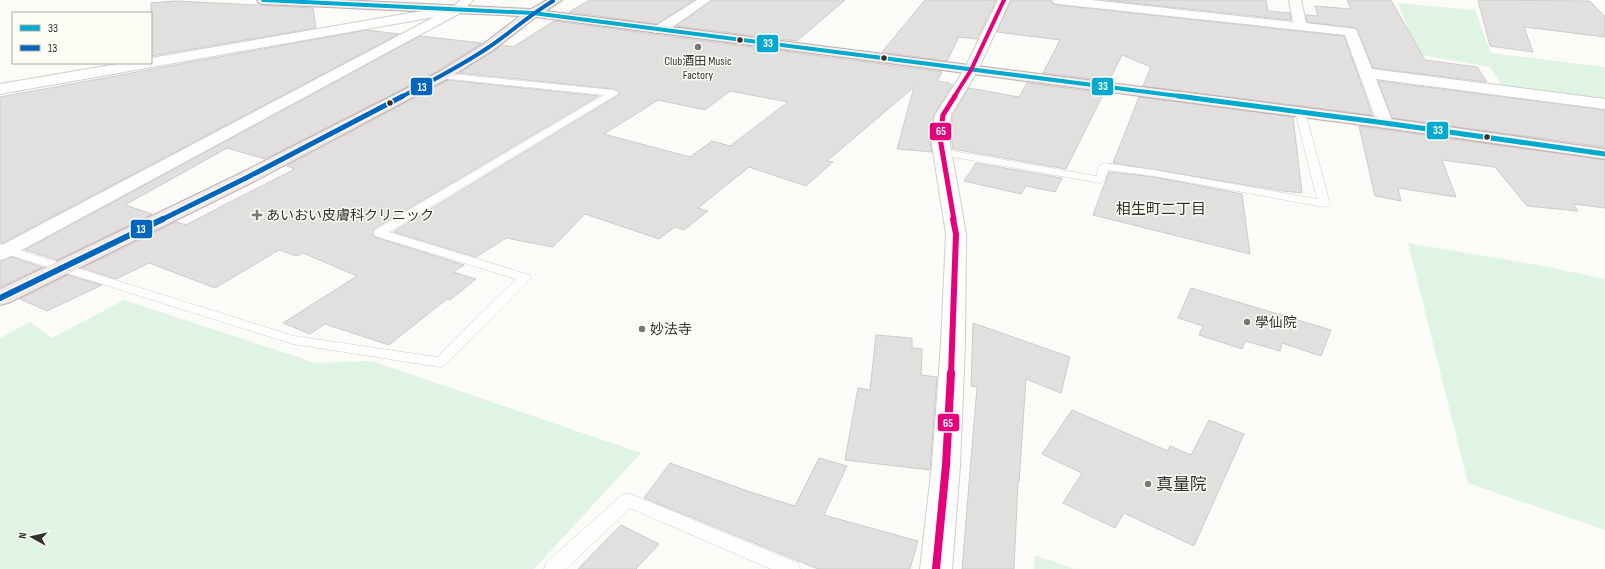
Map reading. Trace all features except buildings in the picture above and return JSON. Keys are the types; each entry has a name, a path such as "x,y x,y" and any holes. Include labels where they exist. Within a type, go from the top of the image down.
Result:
{"main road":[{"path":"263,0 463,4 1385,123 1605,154"},
{"path":"0,298 246,178 442,76 487,48 533,13 556,0"}],"street":[{"path":"659,30 706,0"},
{"path":"936,569 946,457 953,344 956,234 940,138 943,115 971,70 1004,0"},
{"path":"1058,0 1300,25 1351,32 1385,123"},
{"path":"1294,0 1300,25"},
{"path":"152,62 463,4"},
{"path":"2,250 463,4"},
{"path":"0,88 142,64"},
{"path":"1366,73 1605,104"}],"lane":[{"path":"2,250 63,267 293,340 440,362 525,278 379,233 614,93 442,76"},
{"path":"942,152 1100,180 1104,166 1154,173 1324,204 1300,112"},
{"path":"554,569 628,500 791,569"}],"green space":[{"path":"1398,3 1475,10 1491,53 1605,67 1605,100 1503,88 1490,67 1417,54"},
{"path":"1408,243 1539,265 1605,279 1605,530 1468,483"},
{"path":"124,300 316,363 372,361 641,453 534,569 0,569 0,338 30,322 52,338"},
{"path":"1035,555 1074,569 1034,569"}],"transit line":[{"name":"33","path":"263,0 533,13 1385,123 1605,154"},
{"name":"65","path":"936,569 946,465 953,344 956,234 940,138 943,115 971,70 1004,0"},
{"name":"13","path":"0,298 246,178 442,76 487,48 533,13 553,1"}],"place":[{"name":"Club酒田 Music Factory","path":"698,47"},
{"name":"あいおい皮膚科クリニック","path":"257,215"},
{"name":"學仙院","path":"1247,322"},
{"name":"妙法寺","path":"642,329"},
{"name":"真量院","path":"1148,484"}],"district":[{"name":"相生町二丁目","path":"1161,209"}]}
